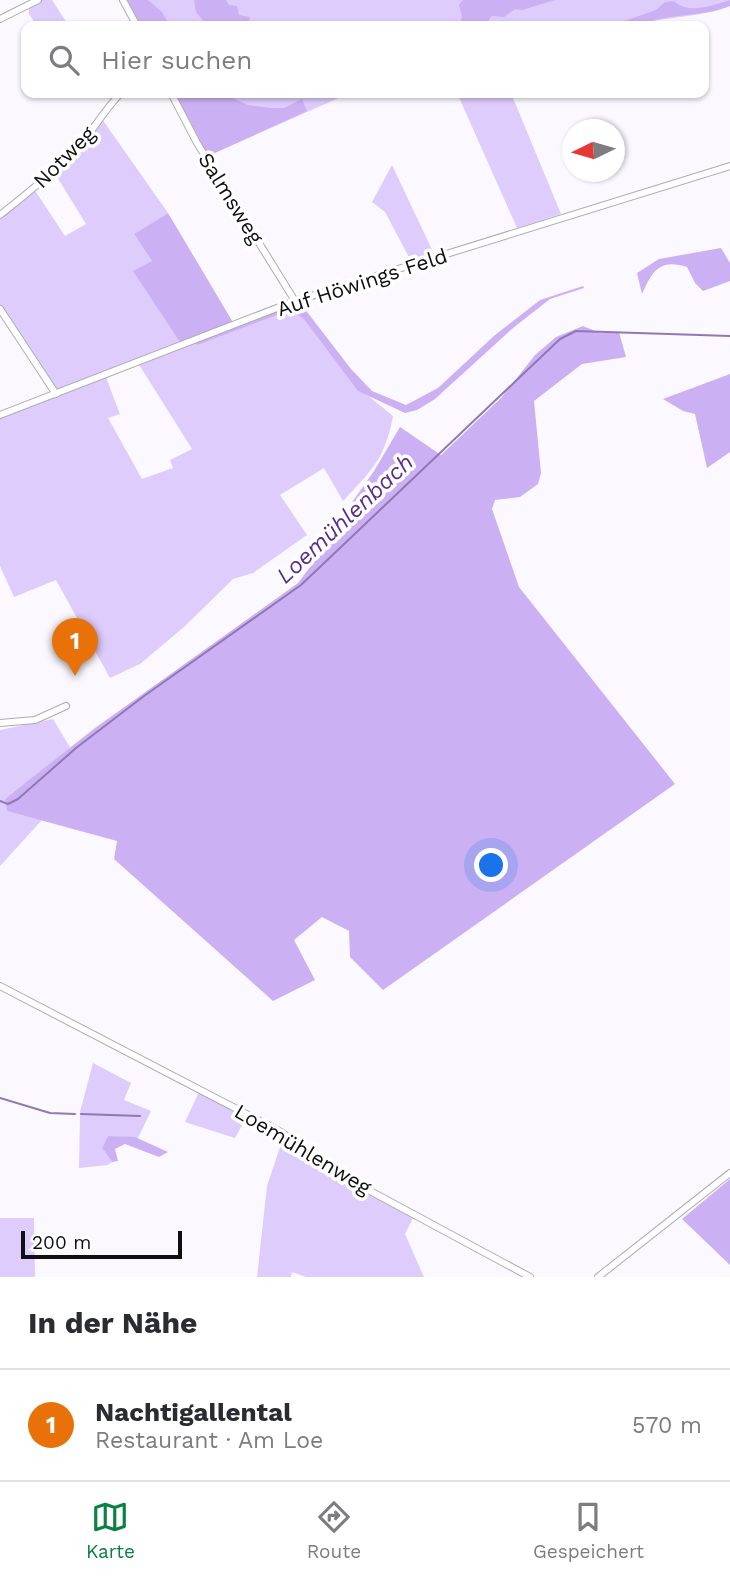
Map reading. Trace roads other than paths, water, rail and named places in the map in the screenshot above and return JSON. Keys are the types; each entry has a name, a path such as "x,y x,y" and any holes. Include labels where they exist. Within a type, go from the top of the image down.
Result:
{"street":[{"path":"0,19 38,0"},
{"path":"123,0 134,21"},
{"name":"Notweg","path":"0,215 73,152 116,98"},
{"name":"Salmsweg","path":"174,98 197,143 295,301"},
{"name":"Auf Höwings Feld","path":"0,415 295,301 730,166"},
{"path":"0,309 56,394"},
{"path":"0,723 35,720 66,706"},
{"name":"Loemühlenweg","path":"0,986 283,1133 322,1165 530,1277"},
{"path":"598,1277 730,1173"}],"waterway":[{"name":"Loemühlenbach","path":"0,801 8,804 18,799 76,748 144,696 301,585 560,339 576,331 730,336"},
{"path":"0,1098 50,1113 75,1114"},
{"path":"81,1114 140,1116"}],"place":[{"name":"Nachtigallental","path":"75,676"}]}
